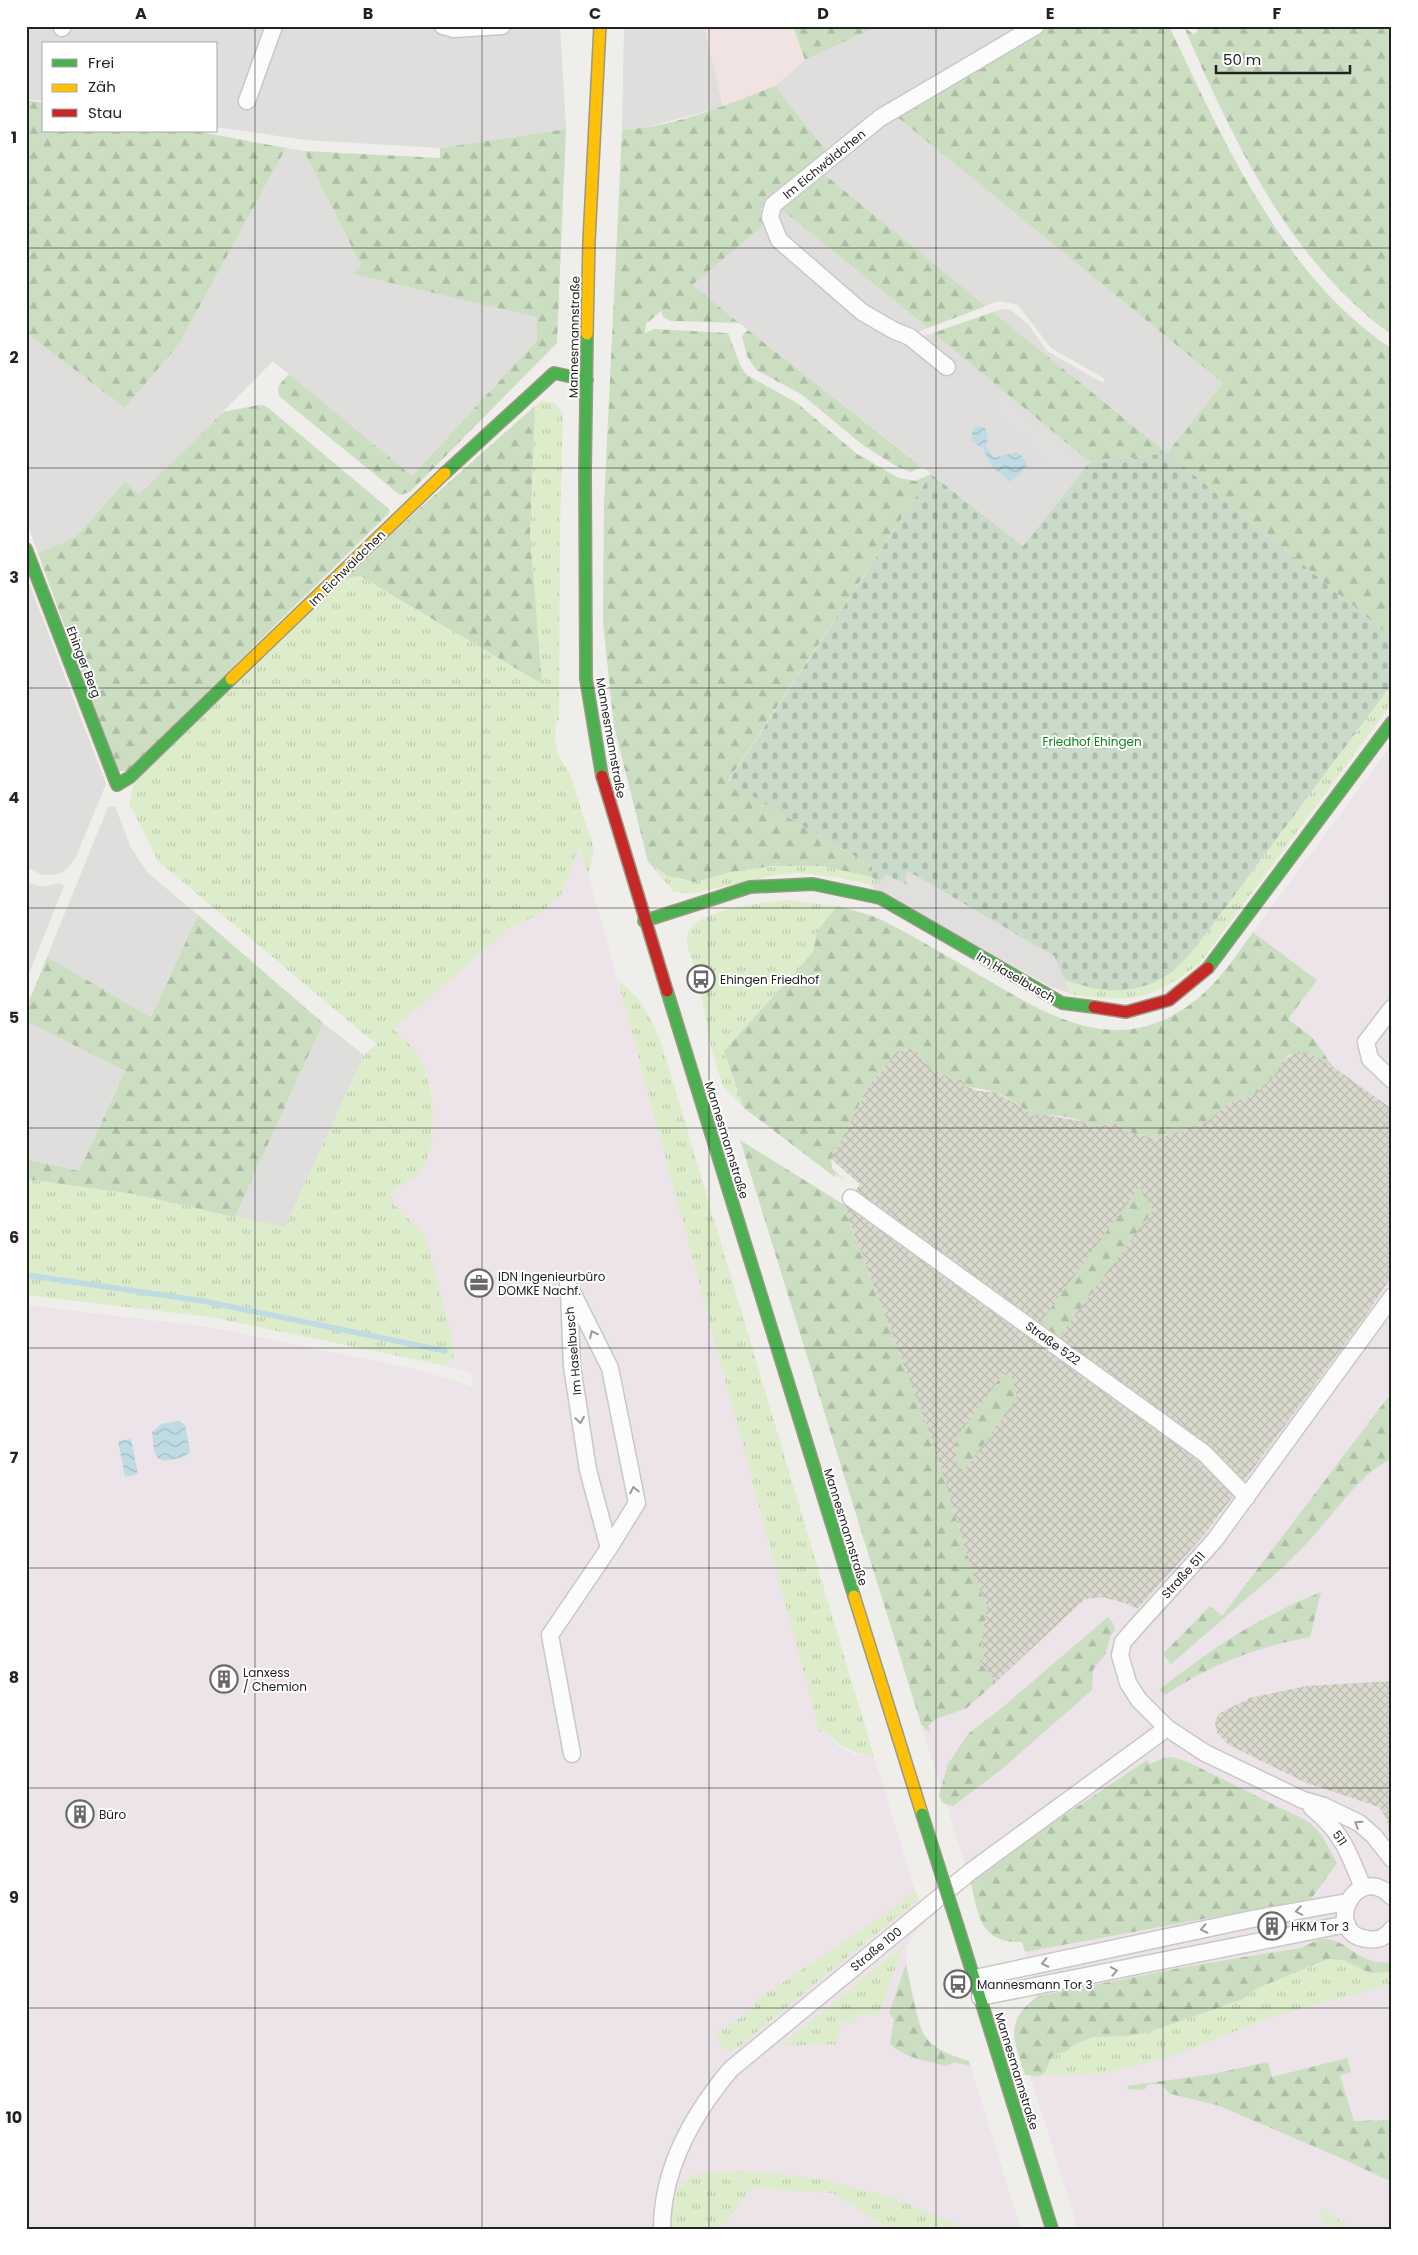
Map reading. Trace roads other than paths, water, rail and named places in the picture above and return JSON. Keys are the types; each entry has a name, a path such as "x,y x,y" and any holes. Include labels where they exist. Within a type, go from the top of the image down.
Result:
{"main road":[{"name":"Mannesmannstraße","path":"600,26 589,241 585,470 586,679 603,785 888,1708 975,1978 1052,2229"},
{"name":"Im Eichwäldchen","path":"117,785 130,777 404,511 554,373 587,380"},
{"name":"Ehinger Berg","path":"26,549 117,785"},
{"name":"Im Haselbusch","path":"644,921 750,887 813,884 880,898 1062,1003 1126,1012 1169,1000 1206,973 1392,722"}],"street":[{"path":"247,101 274,26"},
{"path":"443,26 454,29 502,26"},
{"name":"Im Eichwäldchen","path":"947,367 910,337 862,312 779,240 770,217 773,205 897,107 1036,26"},
{"path":"1392,1008 1366,1042 1370,1059 1392,1080"},
{"name":"Straße 522","path":"851,1198 1204,1453 1247,1497"},
{"name":"Im Haselbusch","path":"572,1754 550,1635 609,1548 636,1502 610,1368 568,1284 572,1366 588,1470 609,1548"},
{"name":"Straße 511","path":"1303,1800 1205,1752 1168,1728 1150,1713 1128,1683 1120,1655 1123,1642 1214,1541 1392,1297"},
{"name":"Straße 100","path":"662,2229 664,2201 673,2166 687,2132 705,2100 731,2069 761,2042 970,1872 1168,1728"},
{"path":"1303,1800 1324,1806 1359,1823 1374,1836 1392,1859"},
{"name":"511","path":"1303,1800 1328,1820 1345,1843 1363,1888"},
{"path":"1392,1897 1378,1887 1363,1888 1351,1896 1345,1909 1347,1924 1351,1931 1366,1939 1382,1937 1392,1930"},
{"path":"975,1978 1252,1919 1347,1902"},
{"path":"980,1996 1347,1924"}],"water":[{"path":"978,426 985,428 988,438 986,446 994,458 1016,452 1023,457 1027,465 1019,475 1010,481 992,467 983,449 971,440 973,428"},
{"path":"179,1421 185,1425 190,1451 185,1456 175,1459 162,1460 158,1458 154,1450 152,1432 161,1424"},
{"path":"131,1439 138,1474 125,1477 118,1441"}],"waterway":[{"path":"26,1275 203,1301 445,1351"}],"place":[{"name":"Ehingen Friedhof","path":"701,979"},
{"name":"IDN Ingenieurbüro DOMKE Nachf.","path":"479,1283"},
{"name":"Lanxess / Chemion","path":"224,1679"},
{"name":"Büro","path":"80,1814"},
{"name":"HKM Tor 3","path":"1272,1926"},
{"name":"Mannesmann Tor 3","path":"958,1984"}],"park label":[{"name":"Friedhof Ehingen","path":"1092,741"}]}
